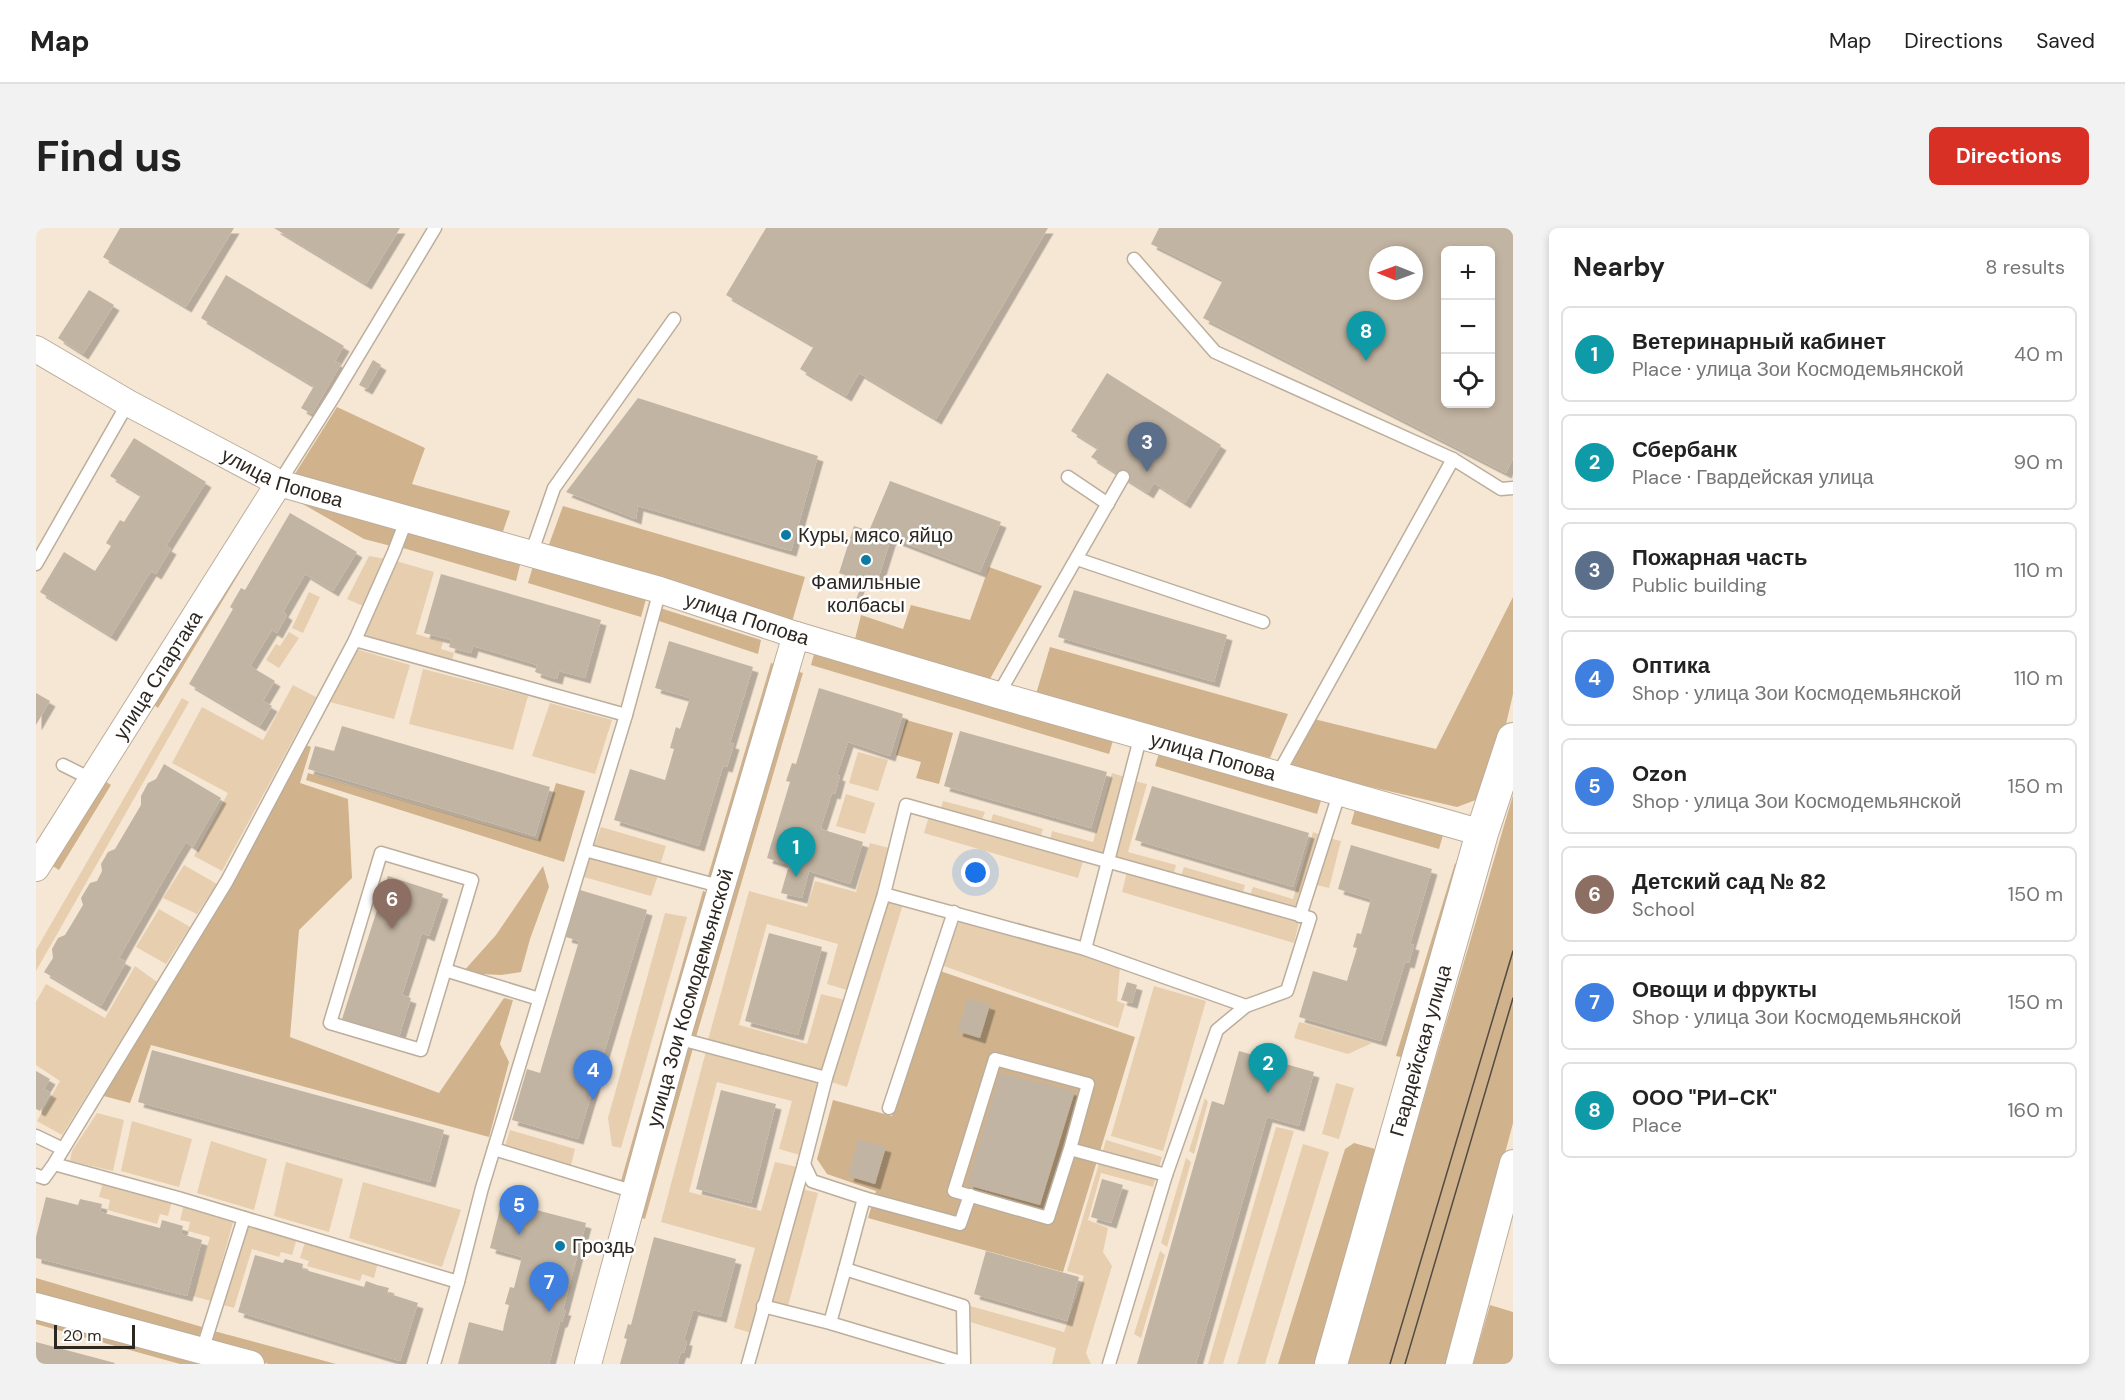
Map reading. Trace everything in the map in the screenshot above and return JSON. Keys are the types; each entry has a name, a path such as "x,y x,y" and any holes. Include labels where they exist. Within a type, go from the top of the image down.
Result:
{"street":[{"name":"улица Попова","path":"36,349 128,403 279,483 660,590 796,635 998,695 1482,833"},
{"name":"улица Спартака","path":"36,868 279,483"},
{"name":"улица Зои Космодемьянской","path":"588,1364 677,1038 796,635"},
{"name":"Гвардейская улица","path":"1331,1364 1482,833 1513,738"},
{"path":"1459,1364 1513,1163"},
{"path":"36,1306 250,1364"}],"lane":[{"path":"279,483 435,228"},
{"path":"1134,259 1215,352 1453,459 1502,489 1513,488"},
{"path":"531,554 554,488 675,319"},
{"path":"36,564 128,403"},
{"path":"1278,774 1453,459"},
{"path":"1068,477 1108,504"},
{"path":"998,695 1123,477"},
{"path":"36,1174 44,1178 54,1164 227,881 355,640 407,518"},
{"path":"1077,559 1263,622"},
{"path":"434,1364 494,1149 626,716 660,590"},
{"path":"355,640 626,716"},
{"path":"1085,949 1141,735"},
{"path":"63,765 91,778"},
{"path":"1300,916 1340,791"},
{"path":"748,1364 826,1078 884,894 906,805 1310,918 1287,991 1246,1006 1217,1030 1166,1175 1109,1364"},
{"path":"585,850 723,887"},
{"path":"381,853 472,880 445,970 421,1050 330,1023 381,853"},
{"path":"884,894 1085,949 1246,1006"},
{"path":"889,1108 954,912"},
{"path":"445,970 539,999"},
{"path":"677,1038 826,1078"},
{"path":"995,1059 1088,1084 1070,1149 1048,1218 954,1191 995,1059"},
{"path":"36,1136 63,1149"},
{"path":"494,1149 635,1192"},
{"path":"1070,1149 1166,1175"},
{"path":"54,1164 458,1282"},
{"path":"804,1164 812,1180 864,1198 960,1224 970,1195"},
{"path":"830,1323 864,1198"},
{"path":"202,1351 244,1218"},
{"path":"763,1306 830,1323 965,1364 963,1306 845,1269"}],"shaded area":[{"path":"337,407 425,448 412,484 510,511 501,537 293,477"},
{"path":"294,499 400,522 391,546 364,539"},
{"path":"563,506 805,577 792,622 547,550"},
{"path":"279,507 158,708 147,699"},
{"path":"411,528 521,561 516,581 403,548"},
{"path":"369,556 386,559 363,606 347,599"},
{"path":"396,561 434,572 416,634 443,642 441,649 454,653 451,664 362,638"},
{"path":"533,566 646,599 641,617 528,583"},
{"path":"989,567 1042,586 986,686 853,647 861,615 903,629 911,605 970,620"},
{"path":"309,592 320,597 303,633 292,628"},
{"path":"1513,597 1513,694 1494,776 1481,798 1457,807 1290,768 1314,719 1436,749"},
{"path":"660,608 761,640 758,654 656,620"},
{"path":"289,632 299,638 279,668 266,660 276,644 280,646"},
{"path":"816,647 1114,737 1109,754 811,665"},
{"path":"1050,647 1288,714 1270,758 1036,694"},
{"path":"356,649 410,665 394,719 330,702"},
{"path":"771,663 781,666 718,878 708,876"},
{"path":"423,669 528,696 513,750 409,724"},
{"path":"792,670 803,673 696,1037 685,1033"},
{"path":"293,685 316,697 222,871 194,856 228,793 172,763 202,707 263,740"},
{"path":"182,698 189,702 36,971 36,950"},
{"path":"550,703 612,720 595,774 532,756"},
{"path":"906,720 953,733 939,784 916,778 921,762 896,755"},
{"path":"306,745 311,747 300,783 348,799 352,878 299,930 290,1037 439,1093 504,998 513,1000 500,1044 509,1062 489,1137 151,1045 130,1103 100,1095"},
{"path":"1161,747 1323,794 1317,814 1155,766"},
{"path":"858,752 888,760 878,791 849,783"},
{"path":"308,773 538,840 556,783 585,791 564,862 306,780"},
{"path":"1112,773 1125,777 1104,856 1050,841 1052,831 1093,842"},
{"path":"103,780 111,785 59,870 51,865"},
{"path":"1134,781 1147,784 1128,852 1176,865 1173,876 1112,859"},
{"path":"846,794 875,803 865,834 836,826"},
{"path":"1513,795 1513,1123 1449,1364 1346,1364"},
{"path":"943,801 985,812 981,822 940,811"},
{"path":"1357,802 1445,828 1439,849 1351,824"},
{"path":"993,814 1043,829 1040,838 990,825"},
{"path":"929,816 1083,861 1078,878 924,833"},
{"path":"601,827 666,846 660,865 594,846"},
{"path":"1313,832 1321,835 1298,912 1249,898 1253,887 1293,899"},
{"path":"1329,838 1341,841 1329,888 1317,885"},
{"path":"870,843 889,848 850,991 827,984 838,944 767,924 739,1025 807,1044 821,994 845,1000 825,1073 708,1040 749,891 807,907 815,881 856,892"},
{"path":"590,857 658,875 651,896 584,877"},
{"path":"1455,863 1462,873 1411,1059 1396,1056"},
{"path":"184,865 217,884 197,914 163,898"},
{"path":"543,866 549,887 521,972 501,975 462,973 496,935"},
{"path":"1184,867 1245,885 1242,895 1180,879"},
{"path":"1127,872 1299,922 1294,943 1122,892"},
{"path":"703,891 715,895 633,1184 621,1181"},
{"path":"888,899 903,904 847,1087 831,1082"},
{"path":"159,909 190,927 166,964 136,947"},
{"path":"665,913 687,917 621,1148 612,1146 608,1118"},
{"path":"960,920 1120,967 1117,1001 1125,1004 1118,1028 941,965"},
{"path":"135,966 157,982 62,1135 37,1121 60,1081 36,1065 36,1002 46,984 105,1018"},
{"path":"940,971 1135,1037 1063,1272 868,1218 876,1191 827,1174 817,1159 833,1100 892,1116"},
{"path":"1154,986 1206,1001 1163,1151 1111,1136"},
{"path":"1299,1022 1372,1043 1348,1054 1294,1038"},
{"path":"681,1045 693,1048 645,1219 633,1215"},
{"path":"706,1051 820,1081 800,1155 779,1149 792,1101 717,1082 689,1192 761,1211 775,1162 797,1167 752,1333 734,1328 755,1248 661,1222"},
{"path":"1336,1083 1354,1088 1339,1139 1322,1134"},
{"path":"1205,1098 1208,1102 1194,1154 1189,1151"},
{"path":"97,1113 124,1120 113,1171 70,1161 72,1151"},
{"path":"132,1121 192,1139 179,1187 121,1171"},
{"path":"1276,1127 1294,1131 1223,1364 1208,1364"},
{"path":"510,1130 575,1149 570,1169 504,1149"},
{"path":"1106,1140 1162,1157 1153,1187 1101,1173 1088,1220 1108,1228 1103,1252 1112,1266 1086,1353 1091,1364 1052,1364 1056,1348 967,1321 970,1306 1064,1332 1084,1276 1067,1271"},
{"path":"211,1141 267,1159 254,1210 197,1193"},
{"path":"1354,1143 1382,1151 1319,1364 1278,1364 1345,1149"},
{"path":"1303,1144 1329,1152 1265,1364 1237,1364"},
{"path":"1186,1158 1191,1162 1167,1247 1161,1243"},
{"path":"286,1162 343,1179 329,1232 274,1216"},
{"path":"103,1182 172,1201 168,1216 160,1214 157,1224 108,1210 110,1200 99,1197"},
{"path":"363,1182 461,1210 442,1267 349,1238"},
{"path":"802,1189 818,1193 788,1306 772,1302"},
{"path":"184,1205 234,1219 211,1301 193,1296 210,1237 188,1231 190,1222 180,1220"},
{"path":"248,1223 297,1238 292,1255 281,1252 279,1257 252,1249 234,1308 223,1305"},
{"path":"305,1242 378,1262 374,1278 362,1274 360,1281 307,1266 309,1261 300,1258"},
{"path":"1160,1251 1165,1255 1141,1338 1134,1334"},
{"path":"36,1278 202,1327 197,1343 36,1300"},
{"path":"1490,1305 1513,1312 1513,1364 1473,1364"},
{"path":"36,1308 236,1364 180,1364 36,1324"},
{"path":"214,1331 336,1364 269,1364 209,1348"}],"building":[{"path":"120,228 234,228 186,307 103,257"},
{"path":"274,228 400,228 366,284"},
{"path":"766,228 1048,228 936,419 859,373 846,396 800,369 814,346 726,295"},
{"path":"1159,228 1513,228 1513,458 1506,473 1203,318 1223,280 1151,244"},
{"path":"226,275 344,346 335,361 341,364 312,414 301,408 314,386 201,318"},
{"path":"89,290 114,305 83,354 58,338"},
{"path":"373,360 381,365 367,389 359,385"},
{"path":"1107,373 1221,445 1185,503 1154,483 1148,493 1091,457 1098,448 1071,431"},
{"path":"638,398 818,456 791,551 638,506 636,519 566,492"},
{"path":"134,438 206,482 166,546 171,549 156,574 151,571 111,636 40,592 64,552 95,571 111,546 106,543 120,520 124,522 141,495 110,476"},
{"path":"890,481 1001,522 980,572 891,538 876,586 839,573 854,526 869,531"},
{"path":"290,513 357,552 333,591 305,574 283,612 287,615 277,633 272,630 250,666 275,681 263,701 272,706 260,726 189,684 233,609 230,607 241,588 245,590"},
{"path":"441,574 601,620 585,678 559,671 557,679 546,676 535,672 537,665 473,646 471,653 459,650 449,647 451,640 424,633"},
{"path":"860,589 865,591 860,604 855,602"},
{"path":"1074,590 1227,635 1214,682 1058,637"},
{"path":"669,641 753,667 730,743 734,744 727,767 723,766 699,846 614,820 630,769 665,780 674,749 670,748 676,727 680,729 690,698 655,688"},
{"path":"819,688 903,714 890,756 848,742 837,775 840,776 835,794 832,793 821,829 863,842 850,884 809,871 802,898 781,893 789,865 767,858 790,782 786,781 792,763 796,764"},
{"path":"36,693 50,701 36,725"},
{"path":"342,726 550,787 535,836 308,769 315,746 334,751"},
{"path":"960,731 1107,772 1091,828 944,786"},
{"path":"164,764 221,798 193,847 186,842 178,855 119,958 126,962 101,1006 44,972 53,958 52,949 58,938 65,935 83,905 81,898 90,883 97,881 102,871 101,864 108,852 115,849 141,805 141,796 148,783 156,779"},
{"path":"1152,786 1309,833 1293,887 1135,840"},
{"path":"1351,845 1432,869 1410,944 1414,945 1409,963 1405,962 1381,1041 1299,1017 1313,971 1347,981 1357,948 1353,947 1357,933 1361,934 1371,899 1338,889"},
{"path":"388,876 443,894 429,936 422,933 402,995 411,998 399,1037 342,1019"},
{"path":"580,890 647,910 578,1139 512,1120 527,1069 540,1073 579,941 566,937"},
{"path":"769,933 822,947 798,1035 745,1021"},
{"path":"1127,982 1137,985 1132,1003 1121,1000"},
{"path":"968,998 990,1005 980,1038 957,1031"},
{"path":"152,1050 444,1130 430,1182 138,1102"},
{"path":"1239,1051 1314,1072 1299,1126 1267,1117 1196,1364 1137,1364 1212,1101 1224,1105"},
{"path":"36,1071 50,1079 44,1089 51,1093 40,1111 36,1109"},
{"path":"1000,1073 1075,1091 1040,1205 967,1185"},
{"path":"721,1090 776,1104 751,1203 696,1189"},
{"path":"858,1139 886,1147 875,1184 848,1176"},
{"path":"1102,1179 1123,1185 1111,1223 1091,1217"},
{"path":"46,1197 78,1205 80,1199 102,1204 100,1212 160,1228 162,1220 183,1226 181,1234 202,1240 187,1296 36,1258 36,1237"},
{"path":"502,1201 586,1223 563,1310 566,1310 560,1322 549,1364 458,1364 469,1322 503,1331 509,1305 505,1304 510,1287 514,1288 522,1257 490,1248"},
{"path":"654,1237 736,1259 721,1317 693,1310 684,1340 687,1340 684,1353 681,1352 677,1364 620,1364 627,1339 624,1338 628,1324 631,1325"},
{"path":"986,1251 1079,1277 1067,1321 974,1294"},
{"path":"255,1255 283,1263 285,1259 303,1264 302,1269 364,1287 366,1281 389,1288 387,1293 418,1303 400,1361 238,1312"},
{"path":"36,1342 115,1363 36,1364"}],"tram line":[{"path":"1390,1364 1513,951"},
{"path":"1405,1364 1513,998"}],"place":[{"name":"ООО \"РИ-СК\"","path":"1366,361"},
{"name":"Пожарная часть","path":"1147,472"},
{"name":"Куры, мясо, яйцо","path":"786,535"},
{"name":"Фамильные колбасы","path":"866,560"},
{"name":"Ветеринарный кабинет","path":"796,877"},
{"name":"Детский сад № 82","path":"392,929"},
{"name":"Сбербанк","path":"1268,1093"},
{"name":"Оптика","path":"593,1100"},
{"name":"Ozon","path":"519,1235"},
{"name":"Гроздь","path":"560,1246"},
{"name":"Овощи и фрукты","path":"549,1312"}]}
